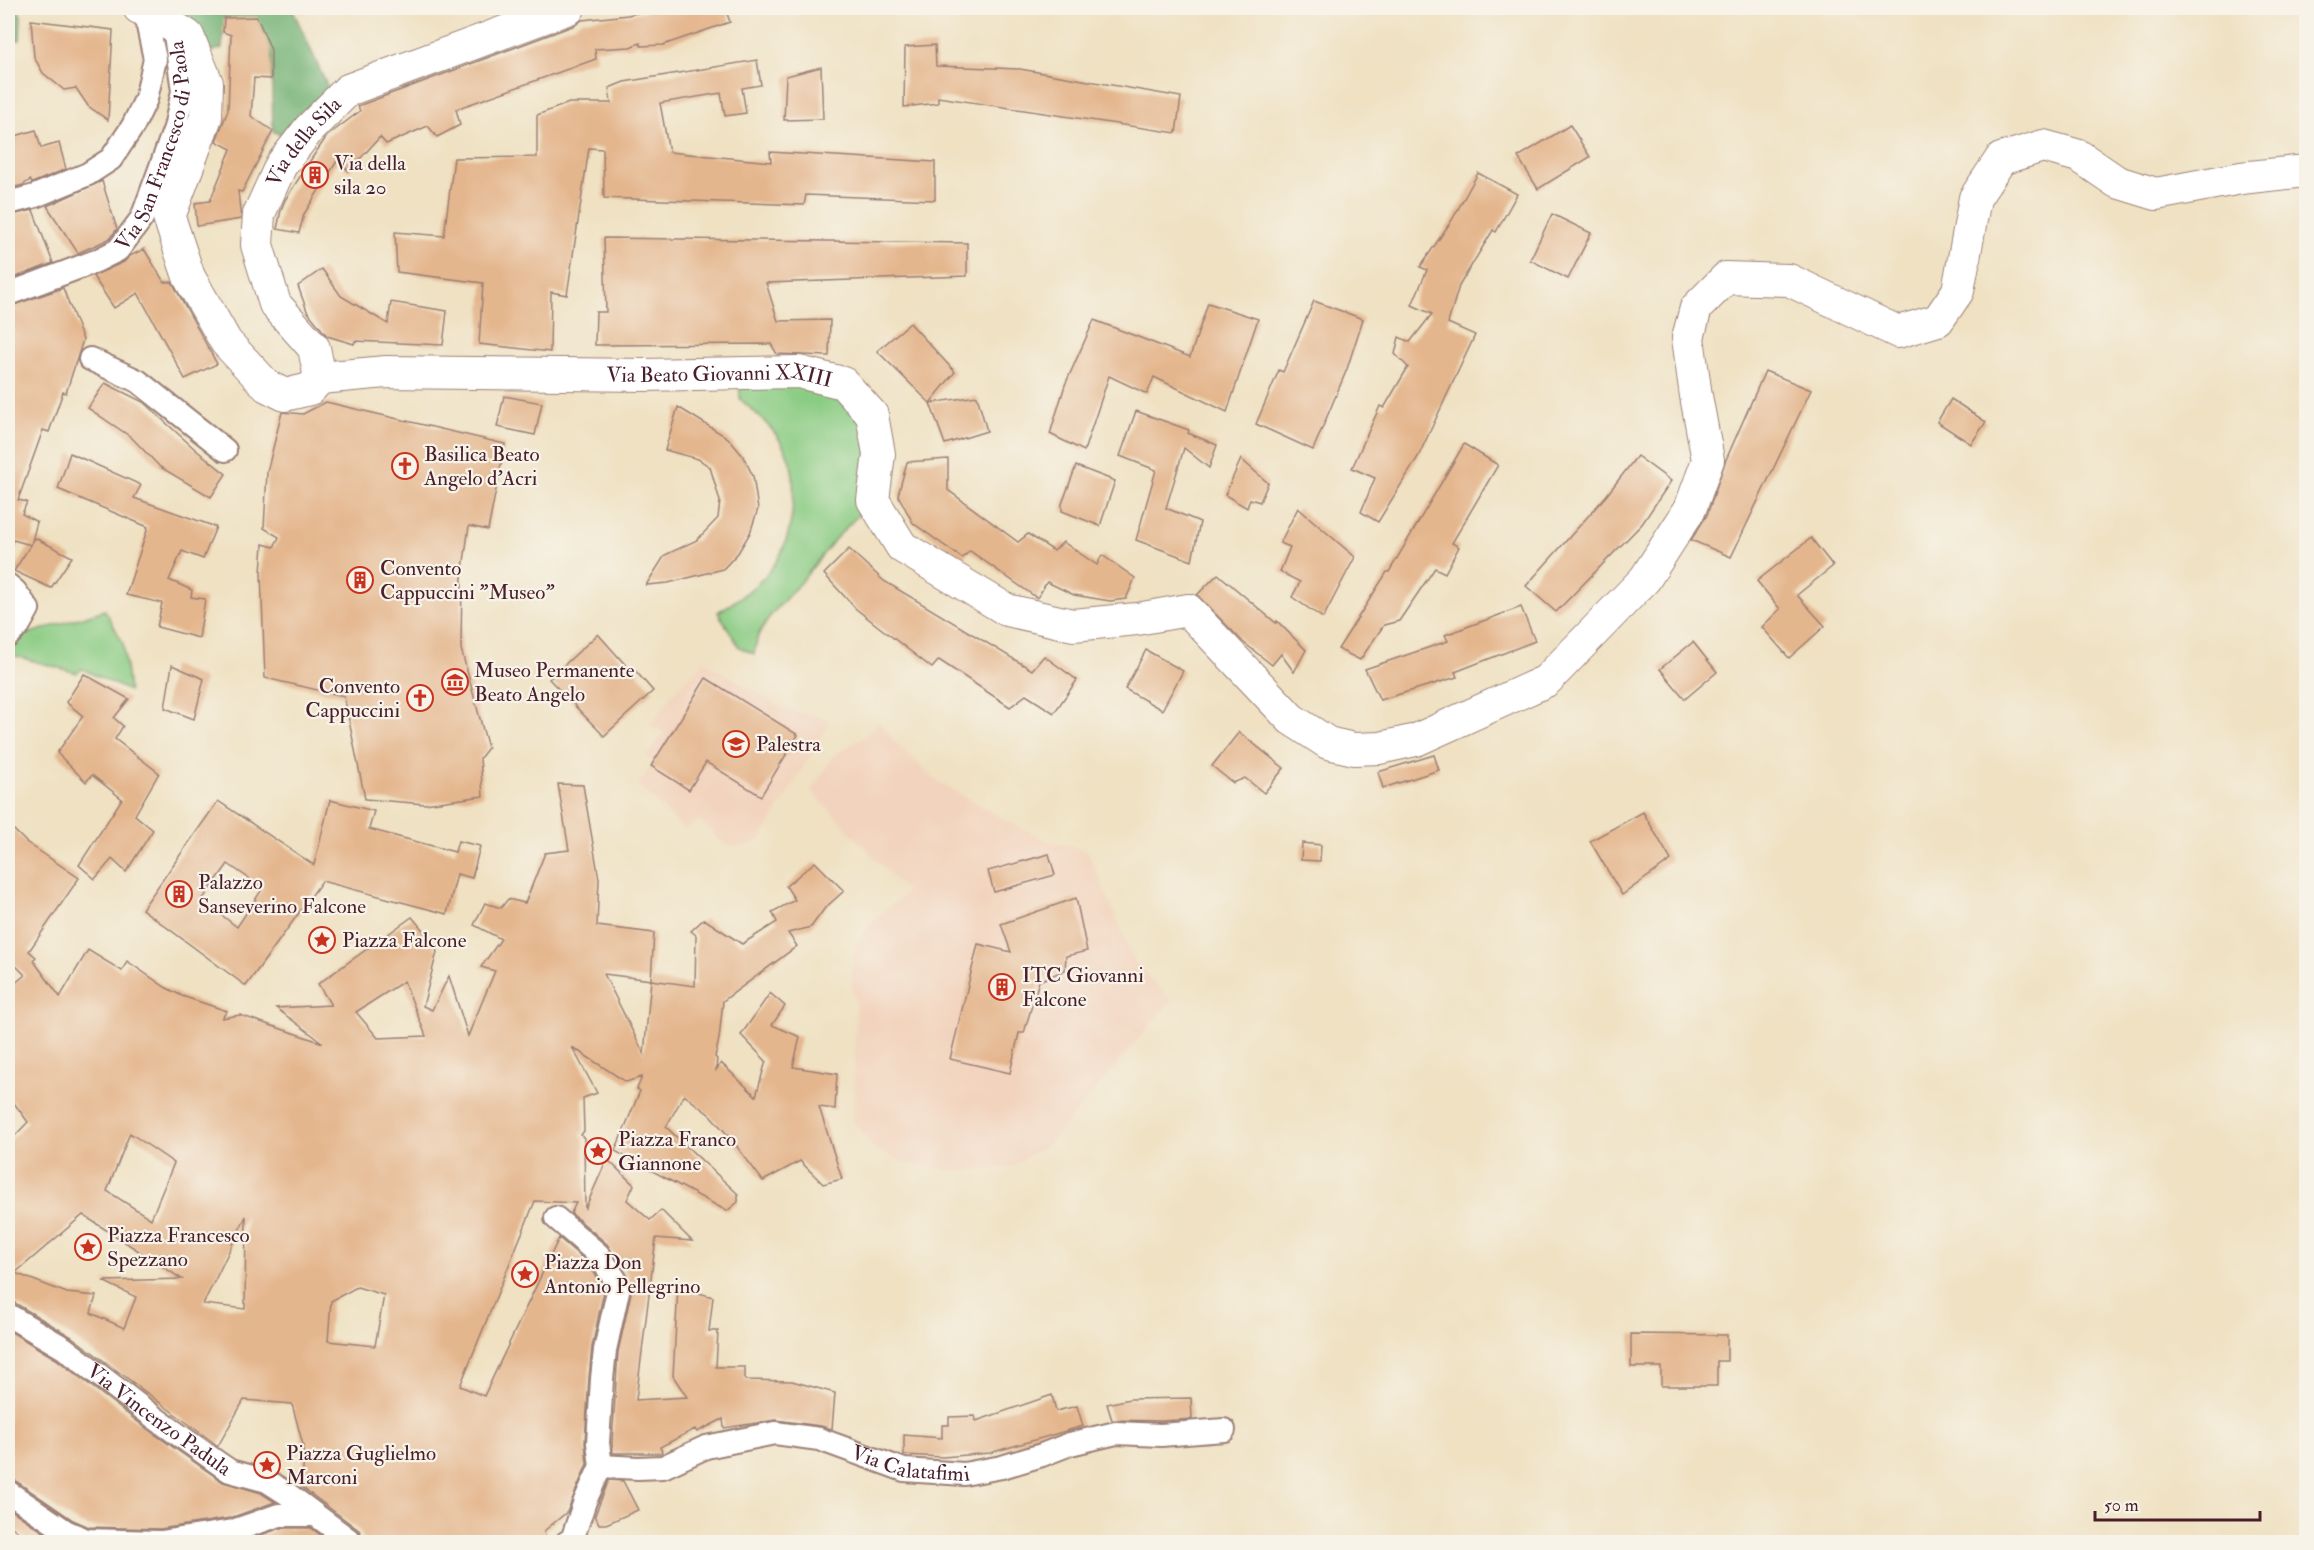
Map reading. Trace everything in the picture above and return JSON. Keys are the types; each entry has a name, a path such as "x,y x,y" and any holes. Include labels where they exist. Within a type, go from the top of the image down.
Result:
{"street":[{"path":"139,8 144,8 188,36 207,83 206,117 169,217 189,277 226,342 267,386 285,395 310,389 320,378"},
{"path":"8,203 35,196 88,174 111,159 133,126 146,99 155,59 144,8"},
{"name":"Via della Sila","path":"320,378 314,348 275,304 257,245 259,214 281,165 309,129 348,90 569,8"},
{"name":"Via San Francesco di Paola","path":"8,294 96,261 118,250 142,218 175,128 183,91 174,27"},
{"name":"Via Beato Giovanni XXIII","path":"320,378 386,372 644,375 799,372 843,383 872,415 879,454 873,500 902,546 1007,610 1062,623 1073,625 1137,619 1188,610 1291,719 1328,743 1354,749 1371,749 1416,740 1546,681 1645,579 1690,508 1708,460 1688,338 1696,308 1726,278 1789,280 1898,332 1938,320 1958,291 1975,198 2001,159 2043,146 2079,156 2117,182 2156,194 2241,178 2307,171"},
{"path":"90,359 138,381 225,450"},
{"path":"8,585 28,609 13,631"},
{"path":"556,1218 598,1254 615,1279 618,1291 605,1350 602,1378 598,1443 601,1466 585,1501 572,1540 567,1542"},
{"name":"Via Vincenzo Padula","path":"8,1315 64,1348 155,1418 230,1471 267,1481 352,1542"},
{"name":"Via Calatafimi","path":"601,1466 663,1467 706,1447 775,1434 819,1438 904,1470 964,1474 1002,1467 1070,1444 1116,1433 1161,1435 1224,1430"},
{"path":"8,1491 67,1532 86,1540 160,1542 233,1531 279,1515 315,1515"}],"shaded area":[{"name":"Palestra","path":"704,661 784,709 829,719 828,726 760,840 741,847 726,845 699,820 685,830 638,785 655,761 646,757 664,732 650,726 672,694"},
{"path":"879,722 895,742 936,780 1003,819 1049,842 1087,850 1136,964 1171,1001 1050,1143 1011,1167 954,1171 903,1162 873,1148 853,1121 856,1005 851,985 854,945 878,916 907,892 811,791 833,756 872,731"}],"green space":[{"path":"8,8 17,8 21,16 20,40 8,40"},
{"path":"139,8 292,8 335,103 297,144 273,131 271,50 225,18 222,48 196,57"},
{"path":"799,372 872,415 873,500 835,539 771,615 758,635 754,654 739,647 718,612 735,602 762,580 781,554 791,520 793,479 791,464 781,441 769,426 740,399 739,373"},
{"path":"105,610 123,643 129,691 82,669 77,673 8,654 8,640"}],"building":[{"path":"658,8 725,8 730,22 663,45 641,46 640,43 630,47 595,49 596,59 456,109 460,125 437,137 428,126 386,144 380,137 349,171 337,161 304,214 299,233 277,229 285,200 312,158 327,136 360,111 358,106 575,25 582,20 628,15"},
{"path":"257,17 271,50 271,79 254,78 251,116 273,131 242,192 238,191 241,219 197,226 195,203 210,201 231,149 216,141 228,110 231,35 223,32 224,18"},
{"path":"31,20 113,30 108,120 88,106 76,88 64,90 43,73 34,57"},
{"path":"935,45 936,66 1020,69 1181,97 1176,133 938,97 938,103 904,107 905,47"},
{"path":"757,60 761,85 742,88 746,113 725,116 721,93 660,103 669,152 771,162 770,152 935,162 935,200 806,195 804,205 604,198 603,149 589,148 567,295 551,292 550,352 479,344 483,283 397,272 395,232 444,236 454,158 537,157 537,115 569,103 611,103 609,88 624,82"},
{"path":"821,67 823,119 784,120 786,76"},
{"path":"1570,125 1590,157 1538,189 1518,157"},
{"path":"36,130 41,148 59,143 66,169 32,183 30,180 23,185 8,189 8,138"},
{"path":"1478,173 1517,194 1496,232 1493,230 1459,286 1448,323 1475,335 1418,457 1378,522 1361,512 1375,478 1352,468 1380,406 1384,408 1408,367 1395,354 1399,337 1410,342 1432,314 1412,305 1427,270 1420,267 1452,220"},
{"path":"102,181 117,229 109,239 78,253 47,206"},
{"path":"33,210 53,263 8,280 8,216"},
{"path":"1552,214 1591,233 1568,279 1530,260"},
{"path":"604,238 967,243 967,276 766,283 778,321 830,320 829,356 777,354 771,344 595,345 596,312 606,312"},
{"path":"144,249 164,282 172,282 217,364 185,379 138,293 114,308 93,276 124,262"},
{"path":"322,269 341,296 388,324 391,302 447,311 443,345 355,341 354,344 327,336 307,311 298,286"},
{"path":"63,288 83,340 66,393 63,392 49,432 43,430 18,500 27,502 22,514 37,522 31,545 13,540 8,549 8,307"},
{"path":"1314,301 1363,319 1347,369 1313,450 1256,424 1279,370 1283,372"},
{"path":"1208,303 1258,319 1227,412 1154,377 1147,394 1109,376 1084,451 1050,434 1065,385 1094,320 1190,357"},
{"path":"910,323 955,372 930,403 877,351"},
{"path":"1765,371 1811,390 1731,557 1691,540 1707,515 1725,462"},
{"path":"105,383 143,402 226,474 211,497 160,467 131,437 88,408"},
{"path":"504,396 542,403 535,435 497,427"},
{"path":"977,396 987,431 945,444 930,403"},
{"path":"1951,399 1986,422 1971,444 1937,422"},
{"path":"326,402 505,444 488,530 469,526 462,576 461,649 488,748 480,758 483,796 425,804 365,799 344,696 265,678 261,573 263,544 274,547 279,537 264,528 267,472 282,412 303,414"},
{"path":"678,407 728,438 743,456 753,476 758,509 750,533 738,553 723,569 668,583 646,585 665,555 697,540 718,518 720,501 710,467 698,459 665,450"},
{"path":"1136,411 1189,430 1188,433 1217,445 1209,468 1184,448 1166,508 1200,522 1192,561 1136,540 1156,470 1120,456"},
{"path":"1464,444 1498,465 1452,543 1459,547 1445,573 1435,568 1399,621 1384,625 1360,660 1338,649 1389,572"},
{"path":"70,453 141,485 134,498 216,527 203,559 182,551 169,580 192,590 191,597 205,599 199,638 157,627 162,603 126,595 148,527 58,489"},
{"path":"1637,456 1671,481 1642,524 1556,612 1526,586 1606,496"},
{"path":"948,459 948,490 1018,542 1028,534 1054,551 1063,542 1097,565 1102,555 1135,578 1126,599 1110,601 1074,595 1047,582 1037,598 970,551 962,558 913,523 898,495 907,462"},
{"path":"1241,459 1268,483 1260,502 1250,499 1247,508 1225,495"},
{"path":"1076,466 1115,481 1100,526 1062,511 1062,504"},
{"path":"1298,508 1355,557 1323,618 1292,597 1300,582 1280,572 1290,547 1280,543"},
{"path":"35,538 72,557 51,588 14,571"},
{"path":"1811,538 1833,566 1797,595 1825,626 1789,658 1762,627 1780,609 1757,581"},
{"path":"849,549 884,581 1032,670 1044,656 1077,680 1054,713 1026,695 1010,707 939,660 932,668 856,609 824,574"},
{"path":"1218,574 1276,623 1277,621 1306,650 1294,672 1281,654 1272,665 1243,642 1197,595"},
{"path":"1521,607 1535,641 1455,672 1457,677 1380,700 1365,669 1448,641 1445,635"},
{"path":"598,634 630,670 633,668 653,691 604,736 549,679"},
{"path":"1693,642 1717,672 1685,699 1660,669"},
{"path":"1146,650 1183,671 1162,710 1125,689"},
{"path":"172,665 204,679 194,719 165,708"},
{"path":"84,674 129,699 114,718 123,726 115,739 159,773 135,815 153,830 126,872 112,859 95,879 79,865 122,799 92,775 86,782 57,753 83,716 66,702"},
{"path":"706,678 798,735 761,796 706,762 689,790 651,766"},
{"path":"1239,732 1284,768 1264,793 1245,778 1233,783 1212,766"},
{"path":"1434,755 1439,770 1383,788 1378,772"},
{"path":"558,784 583,785 599,879 597,926 654,933 651,980 695,986 696,935 691,931 704,919 742,944 777,922 772,912 795,900 786,886 815,862 844,891 825,908 811,927 788,933 797,946 723,1001 715,1057 717,1059 716,1070 721,1063 756,1096 766,1061 741,1035 770,993 785,1006 772,1025 800,1037 793,1067 837,1074 835,1109 819,1107 842,1179 823,1184 800,1161 763,1181 710,1115 684,1095 666,1127 738,1194 738,1202 727,1211 615,1151 640,1091 637,1089 642,1077 626,1082 572,1047 597,1093 583,1098 584,1131 581,1135 584,1138 585,1209 607,1159 634,1185 627,1200 650,1220 661,1210 692,1241 656,1238 636,1400 687,1397 673,1376 678,1287 713,1297 709,1331 718,1331 716,1367 745,1367 745,1380 792,1381 835,1393 832,1429 776,1420 724,1428 723,1419 697,1432 695,1429 660,1447 662,1452 660,1453 613,1453 618,1352 631,1293 628,1276 607,1244 571,1213 576,1203 535,1201 460,1386 484,1396 559,1238 588,1263 604,1291 592,1347 585,1442 587,1464 567,1512 544,1531 546,1542 365,1542 360,1531 303,1488 303,1445 292,1404 244,1400 218,1446 72,1337 15,1303 8,1302 8,1143 28,1122 8,1095 8,989 25,975 8,958 8,824 26,842 79,878 29,951 36,957 33,960 60,997 88,950 122,971 127,961 182,996 227,1011 222,1018 240,1015 323,1043 276,1008 331,1005 318,984 412,917 432,941 437,952 423,1006 432,1010 449,976 468,1036 495,971 481,967 501,939 474,925 485,903 501,908 508,899 525,903 545,853 569,850","holes":["604,974 651,980 644,1054","404,981 426,1036 378,1038 356,1012","130,1133 174,1163 151,1219 107,1191","83,1215 182,1279 103,1281 136,1297 124,1328 91,1313 96,1296 67,1293 15,1273","246,1216 245,1309 203,1304","357,1287 384,1295 375,1346 328,1341 331,1301"]},
{"name":"Palazzo Sanseverino Falcone","path":"330,800 374,811 369,829 455,852 458,841 480,846 472,878 457,874 447,914 322,881 246,986 142,909 218,801 314,865","holes":["228,864 263,888 237,927 202,900"]},
{"path":"1643,812 1671,860 1622,895 1590,841"},
{"path":"1302,843 1321,845 1320,861 1301,860"},
{"path":"1049,854 1055,875 994,892 988,871"},
{"name":"ITC Giovanni Falcone","path":"1076,898 1087,951 1066,956 1065,970 1039,981 1024,1033 1019,1033 1010,1073 950,1059 978,944 1011,952 1001,924"},
{"path":"8,1330 56,1359 147,1429 223,1482 261,1493 275,1502 230,1518 160,1529 89,1527 73,1520 16,1481 8,1479"},
{"path":"1631,1334 1727,1335 1727,1361 1717,1361 1717,1386 1661,1386 1661,1367 1631,1367"},
{"path":"1052,1395 1056,1411 1077,1406 1083,1426 990,1453 943,1457 904,1455 904,1435 942,1438 942,1425 949,1425 949,1417 975,1416 976,1421"},
{"path":"1191,1398 1192,1419 1112,1420 1107,1404 1130,1399"},
{"path":"609,1480 623,1481 638,1510 606,1524 599,1524 595,1515"},
{"path":"8,1508 58,1542 31,1542 8,1524"},
{"path":"281,1528 311,1528 330,1542 241,1542"}],"place":[{"name":"Via della sila 20","path":"315,175"},
{"name":"Basilica Beato Angelo d'Acri","path":"405,466"},
{"name":"Convento Cappuccini \"Museo\"","path":"360,580"},
{"name":"Museo Permanente Beato Angelo","path":"455,682"},
{"name":"Convento Cappuccini","path":"420,698"},
{"name":"Palestra","path":"736,744"},
{"name":"Palazzo Sanseverino Falcone","path":"179,894"},
{"name":"Piazza Falcone","path":"322,940"},
{"name":"ITC Giovanni Falcone","path":"1002,987"},
{"name":"Piazza Franco Giannone","path":"598,1151"},
{"name":"Piazza Francesco Spezzano","path":"88,1247"},
{"name":"Piazza Don Antonio Pellegrino","path":"525,1274"},
{"name":"Piazza Guglielmo Marconi","path":"267,1465"}]}
